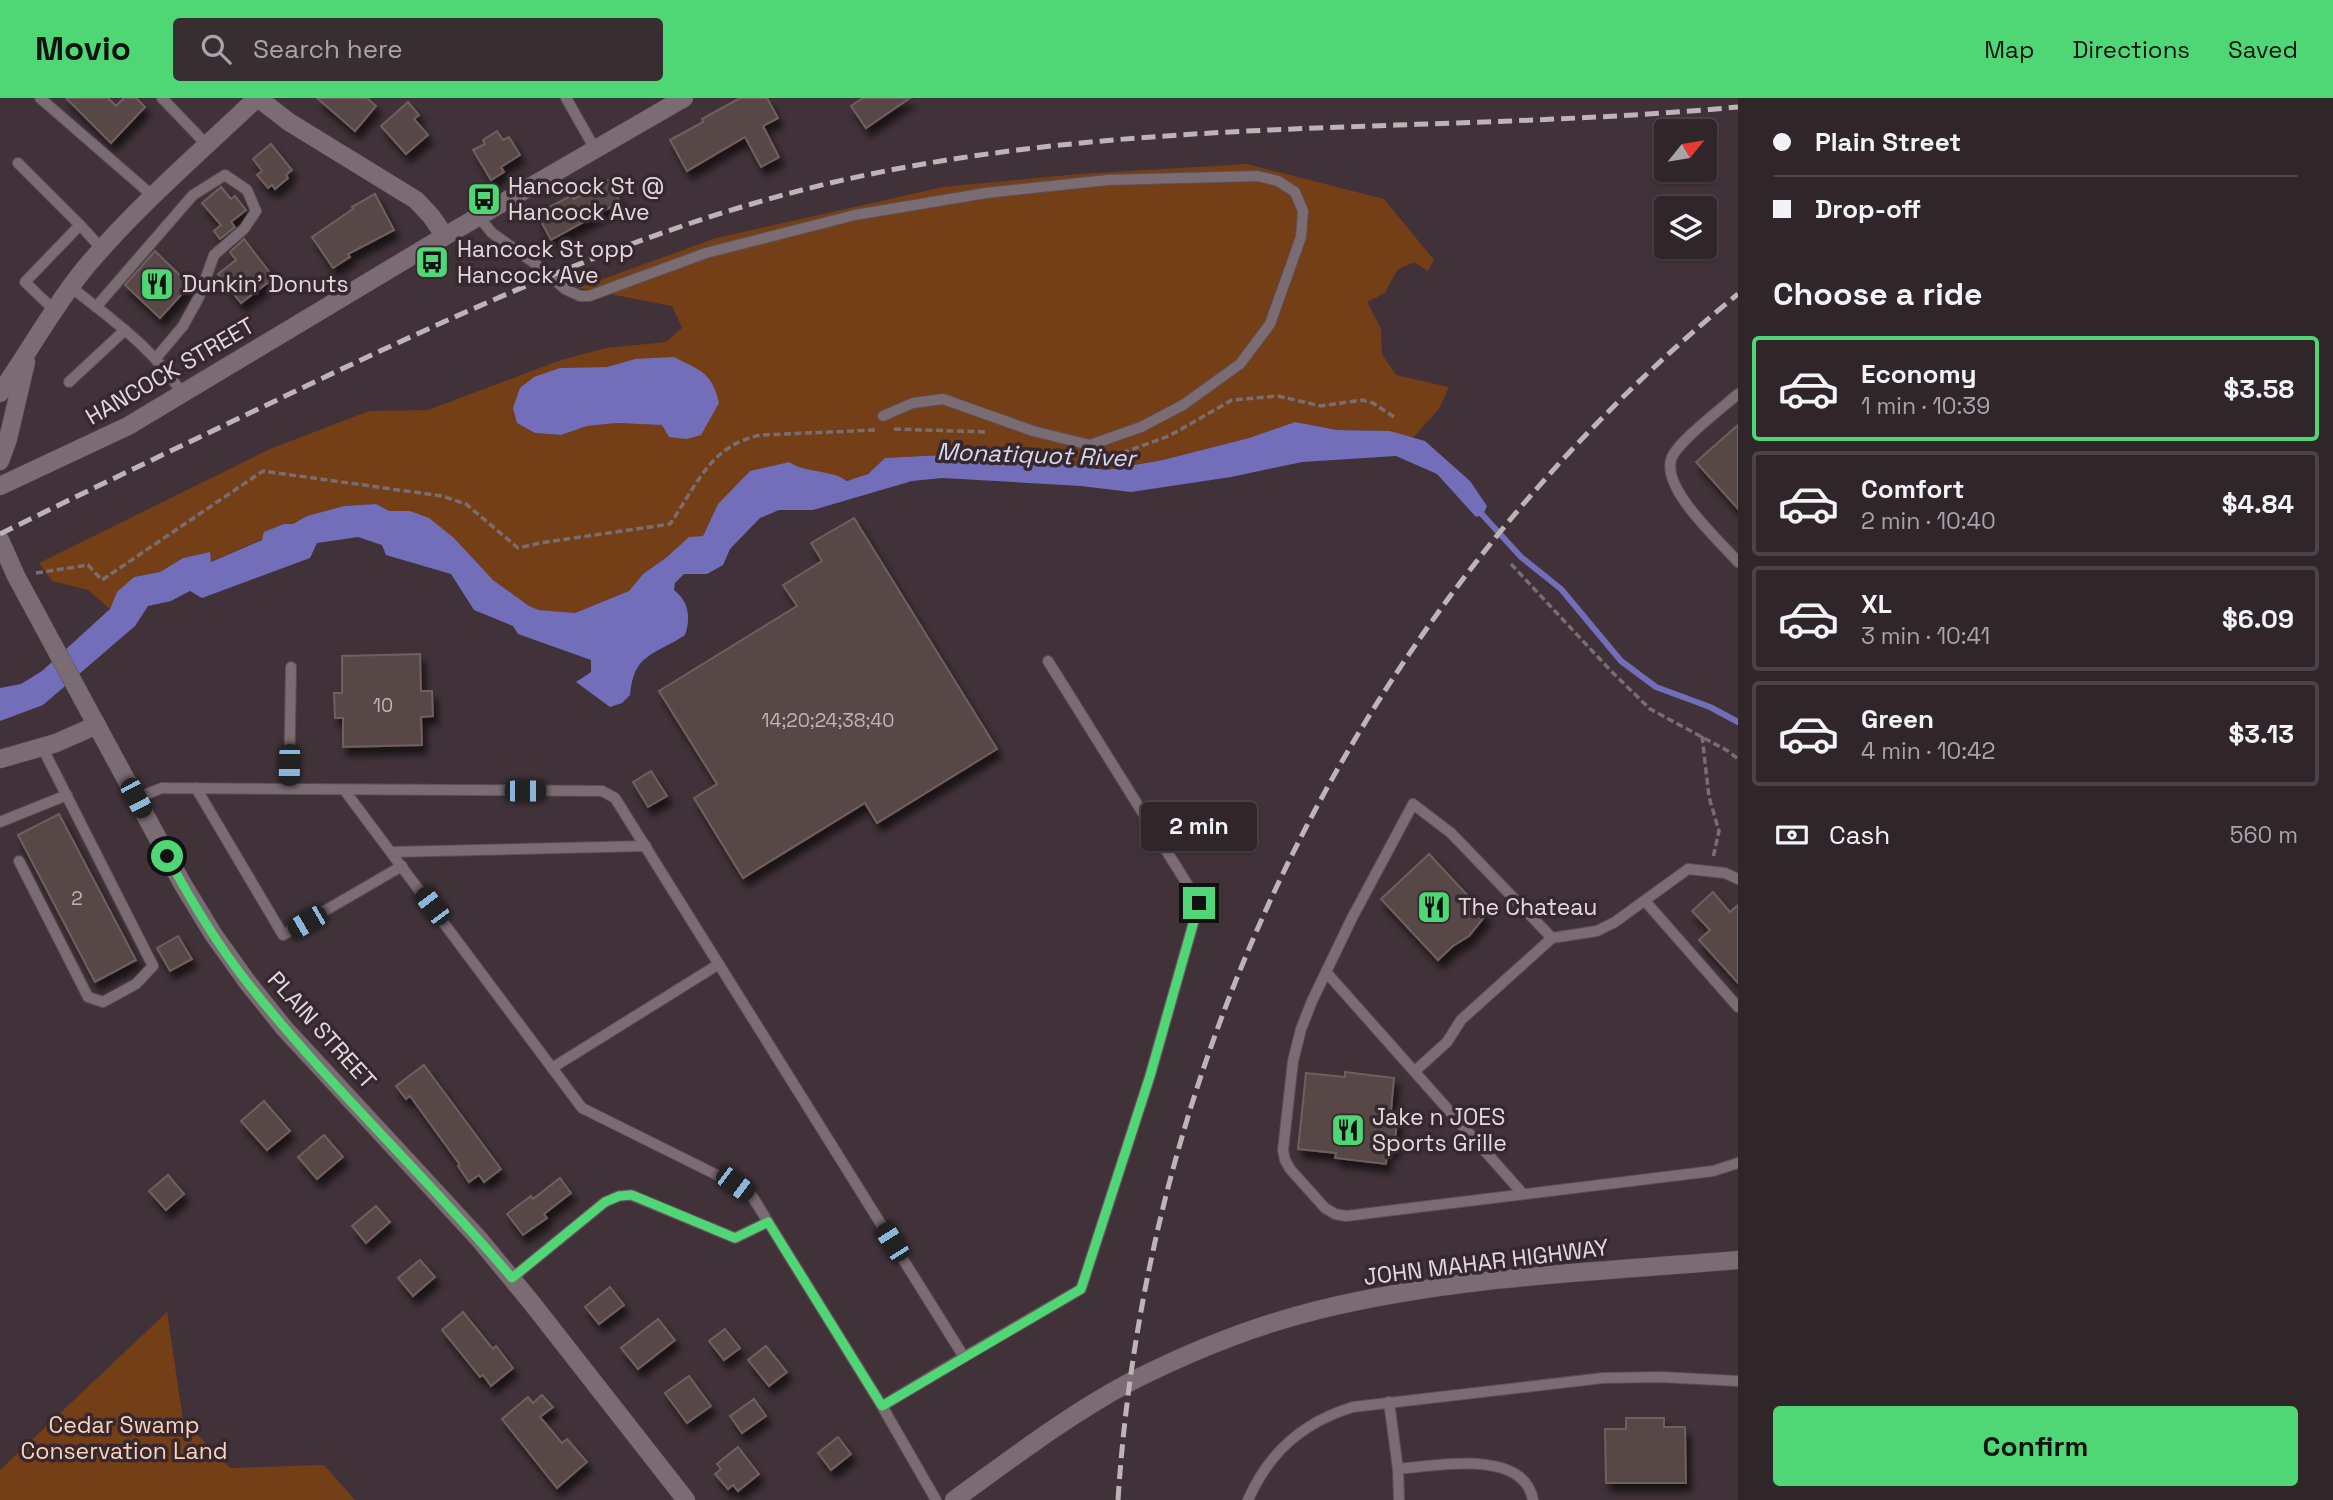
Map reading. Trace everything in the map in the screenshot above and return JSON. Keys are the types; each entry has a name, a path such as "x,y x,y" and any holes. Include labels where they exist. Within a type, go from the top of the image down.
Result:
{"main road":[{"path":"0,393 54,310 102,249 257,98 289,122 416,200 445,236"},
{"name":"HANCOCK STREET","path":"0,485 102,439 183,395 445,236 684,98"},
{"path":"0,461 8,439 27,355"},
{"name":"PLAIN STREET","path":"0,540 16,576 182,883 248,984 285,1029 453,1210 512,1278 686,1500"},
{"path":"0,759 70,738 97,725"},
{"name":"JOHN MAHAR HIGHWAY","path":"954,1500 1100,1399 1158,1368 1262,1327 1341,1305 1429,1289 1738,1260"}],"lane":[{"path":"40,98 154,197"},
{"path":"162,98 207,145"},
{"path":"566,98 596,149"},
{"path":"18,163 102,249"},
{"path":"96,307 193,195 225,175 247,190 256,211 244,229 214,256 199,297 183,326 156,358"},
{"path":"479,217 501,241 533,262 565,289 580,296 600,293 706,253 855,215 986,193 1108,180 1258,176 1278,181 1295,192 1303,211 1301,237 1270,324 1240,364 1183,405 1141,427 1090,445 1034,431 943,399 913,403 883,416"},
{"path":"54,310 25,282 79,225"},
{"path":"71,287 156,358 183,395"},
{"path":"69,382 125,330"},
{"path":"1738,394 1683,443 1673,455 1669,467 1682,499 1738,562"},
{"path":"882,1406 1081,1289 1150,1076 1199,903 1048,662"},
{"path":"289,789 291,667"},
{"path":"19,860 88,997 103,1002 136,984 153,966 42,747"},
{"path":"136,798 162,788 196,788 602,792 615,798 964,1357"},
{"path":"196,788 283,936 402,866"},
{"path":"345,791 582,1108 735,1184 752,1196 882,1406 936,1500"},
{"path":"0,822 67,795"},
{"path":"1552,938 1451,833 1413,804 1352,918 1301,1029 1293,1061 1283,1150 1290,1169 1309,1192 1325,1208 1346,1216 1713,1171 1738,1163"},
{"path":"391,852 646,846"},
{"path":"1415,1071 1447,1042 1461,1020 1552,938 1597,931 1615,922 1684,871 1693,869 1725,873 1738,879"},
{"path":"1644,901 1738,1007"},
{"path":"552,1068 719,964"},
{"path":"1326,972 1523,1194"},
{"path":"512,1278 605,1202 619,1196 632,1195 735,1238 768,1222"},
{"path":"1248,1500 1277,1451 1299,1433 1342,1410 1389,1402 1602,1378 1651,1376 1738,1381"},
{"path":"1389,1402 1398,1469 1399,1500"},
{"path":"1398,1469 1456,1464 1506,1469 1523,1478 1529,1486 1533,1500"}],"path":[{"path":"16,576 88,565 102,580 263,471 442,496 466,504 518,548 670,524 703,472 718,454 745,438 761,435"},
{"path":"1511,564 1650,709 1702,736 1738,759"},
{"path":"1702,736 1709,797 1719,831 1710,871"}],"green space":[{"path":"1247,164 1384,199 1434,260 1428,271 1414,262 1397,270 1385,293 1367,302 1381,329 1382,354 1396,375 1449,387 1439,409 1413,438 1390,431 1337,430 1295,422 1249,438 1163,460 1106,470 983,453 885,458 862,477 849,480 808,471 789,462 750,471 718,504 703,536 689,537 643,574 629,591 575,613 539,610 529,606 493,580 454,538 410,511 389,511 376,504 344,506 307,516 293,524 284,524 262,539 210,562 210,552 183,558 160,572 134,577 117,592 110,609 88,590 52,581 39,563 270,449 369,411 428,410 561,360 606,348 666,342 682,328 672,306 578,288 716,238 943,187 1079,174","holes":["635,359 669,437 663,425 617,423 587,426 561,435 535,433 517,423 560,368 607,367"]},
{"name":"Cedar Swamp Conservation Land","path":"167,1312 183,1420 230,1468 324,1465 355,1500 0,1500 0,1470"}],"shaded area":[{"path":"674,357 704,374 716,393 719,403 701,435 687,439 669,437 662,425 617,423 587,426 561,435 535,433 517,423 513,408 520,388 534,377 560,368 607,367 635,359"},
{"path":"1295,422 1337,430 1390,431 1425,441 1470,481 1487,506 1483,515 1476,517 1437,474 1396,456 1302,462 1231,477 1131,492 1081,486 942,478 912,481 813,510 779,510 760,518 730,549 723,565 707,574 684,574 675,583 674,590 686,605 688,622 685,635 647,657 636,671 630,695 622,703 610,707 576,682 591,672 591,660 518,634 513,626 474,610 451,574 386,555 382,545 358,537 317,543 310,558 202,598 190,591 171,601 148,606 135,626 43,705 0,721 0,688 21,684 42,671 110,609 117,592 134,577 160,572 183,558 210,552 211,562 262,540 264,532 344,506 376,504 389,511 410,511 429,518 454,538 493,580 529,606 539,610 575,613 629,591 643,574 689,537 703,536 718,504 750,471 789,462 847,481 868,474 885,458 983,453 1106,470 1163,460 1249,438"}],"building":[{"path":"66,98 108,98 116,106 124,98 136,98 145,107 111,143"},
{"path":"317,98 367,98 376,106 355,131"},
{"path":"740,98 767,98 778,118 763,126 779,157 761,167 745,137 687,171 670,140"},
{"path":"863,98 910,98 866,128 851,106"},
{"path":"408,102 419,115 414,119 428,135 406,154 381,126"},
{"path":"497,131 503,140 509,137 520,155 501,167 504,172 491,180 473,150 485,144 483,140"},
{"path":"271,144 292,170 286,175 288,178 275,189 272,185 268,188 257,175 262,171 253,159"},
{"path":"608,180 620,202 551,240 537,214 572,195 574,199"},
{"path":"221,187 231,199 235,196 246,210 231,222 235,227 220,239 214,231 221,225 202,203"},
{"path":"375,194 394,230 348,254 350,257 333,268 312,237 353,209 352,207"},
{"path":"244,239 274,278 241,303 218,274 236,260 230,252"},
{"name":"Dunkin' Donuts","path":"155,251 190,285 160,318 125,285"},
{"path":"1738,425 1738,509 1696,462"},
{"path":"854,518 997,749 877,823 865,803 743,878 694,798 717,784 659,691 797,606 783,585 822,561 811,543"},
{"path":"420,654 421,691 432,691 433,716 421,717 422,745 343,747 343,718 335,718 334,693 342,693 342,656"},
{"path":"651,771 667,796 648,807 633,782"},
{"path":"59,814 136,960 95,982 18,835"},
{"name":"The Chateau","path":"1429,854 1486,915 1469,936 1438,960 1381,899"},
{"path":"1713,892 1730,912 1738,905 1738,983 1699,940 1710,930 1692,911"},
{"path":"178,936 192,959 170,971 157,948"},
{"path":"424,1065 501,1169 484,1182 479,1175 469,1182 458,1166 460,1165 410,1096 406,1099 396,1086"},
{"name":"Jake n JOES Sports Grille","path":"1345,1072 1394,1078 1391,1111 1398,1112 1394,1150 1387,1149 1386,1164 1335,1158 1336,1153 1298,1149 1306,1073 1345,1077"},
{"path":"264,1101 290,1131 267,1150 241,1121"},
{"path":"324,1135 343,1157 317,1179 298,1157"},
{"path":"168,1175 184,1194 166,1210 149,1191"},
{"path":"560,1178 571,1193 544,1214 547,1218 523,1235 507,1214 531,1196 533,1199"},
{"path":"376,1206 390,1222 366,1243 352,1226"},
{"path":"420,1260 435,1277 413,1296 398,1278"},
{"path":"610,1287 624,1305 599,1324 585,1307"},
{"path":"463,1312 493,1349 496,1346 513,1368 491,1386 483,1375 480,1377 442,1330"},
{"path":"658,1319 675,1340 638,1369 621,1348"},
{"path":"725,1329 740,1348 724,1360 709,1341"},
{"path":"766,1346 787,1372 769,1386 748,1360"},
{"path":"689,1376 711,1406 687,1423 665,1393"},
{"path":"542,1395 553,1407 540,1417 562,1443 567,1439 587,1462 557,1488 502,1419 528,1397 533,1403"},
{"path":"754,1399 766,1416 742,1433 730,1416"},
{"path":"1626,1418 1664,1418 1664,1427 1685,1427 1686,1483 1606,1483 1605,1429 1626,1429"},
{"path":"838,1437 851,1454 831,1470 818,1453"},
{"path":"738,1447 759,1474 738,1491 733,1485 728,1489 715,1474 721,1469 717,1464"}],"waterway":[{"name":"Monatiquot River","path":"1479,511 1521,557 1561,589 1621,661 1656,687 1710,707 1738,722"}],"railway":[{"path":"0,534 329,375 525,286 658,234 796,192 866,175 974,156 1082,143 1191,134 1520,121 1738,107"},
{"path":"1118,1500 1138,1326 1176,1156 1232,991 1303,833 1390,683 1492,542 1608,412 1738,294"}],"place":[{"name":"Hancock St @ Hancock Ave","path":"484,199"},
{"name":"Hancock St opp Hancock Ave","path":"432,262"},
{"name":"Dunkin' Donuts","path":"157,284"},
{"name":"The Chateau","path":"1434,907"},
{"name":"Jake n JOES Sports Grille","path":"1348,1130"}],"route":[{"path":"167,856 213,934 248,984 307,1053 460,1217 512,1278 605,1202 619,1196 632,1195 735,1238 768,1222 882,1406 1081,1289 1150,1076 1199,903"}]}
